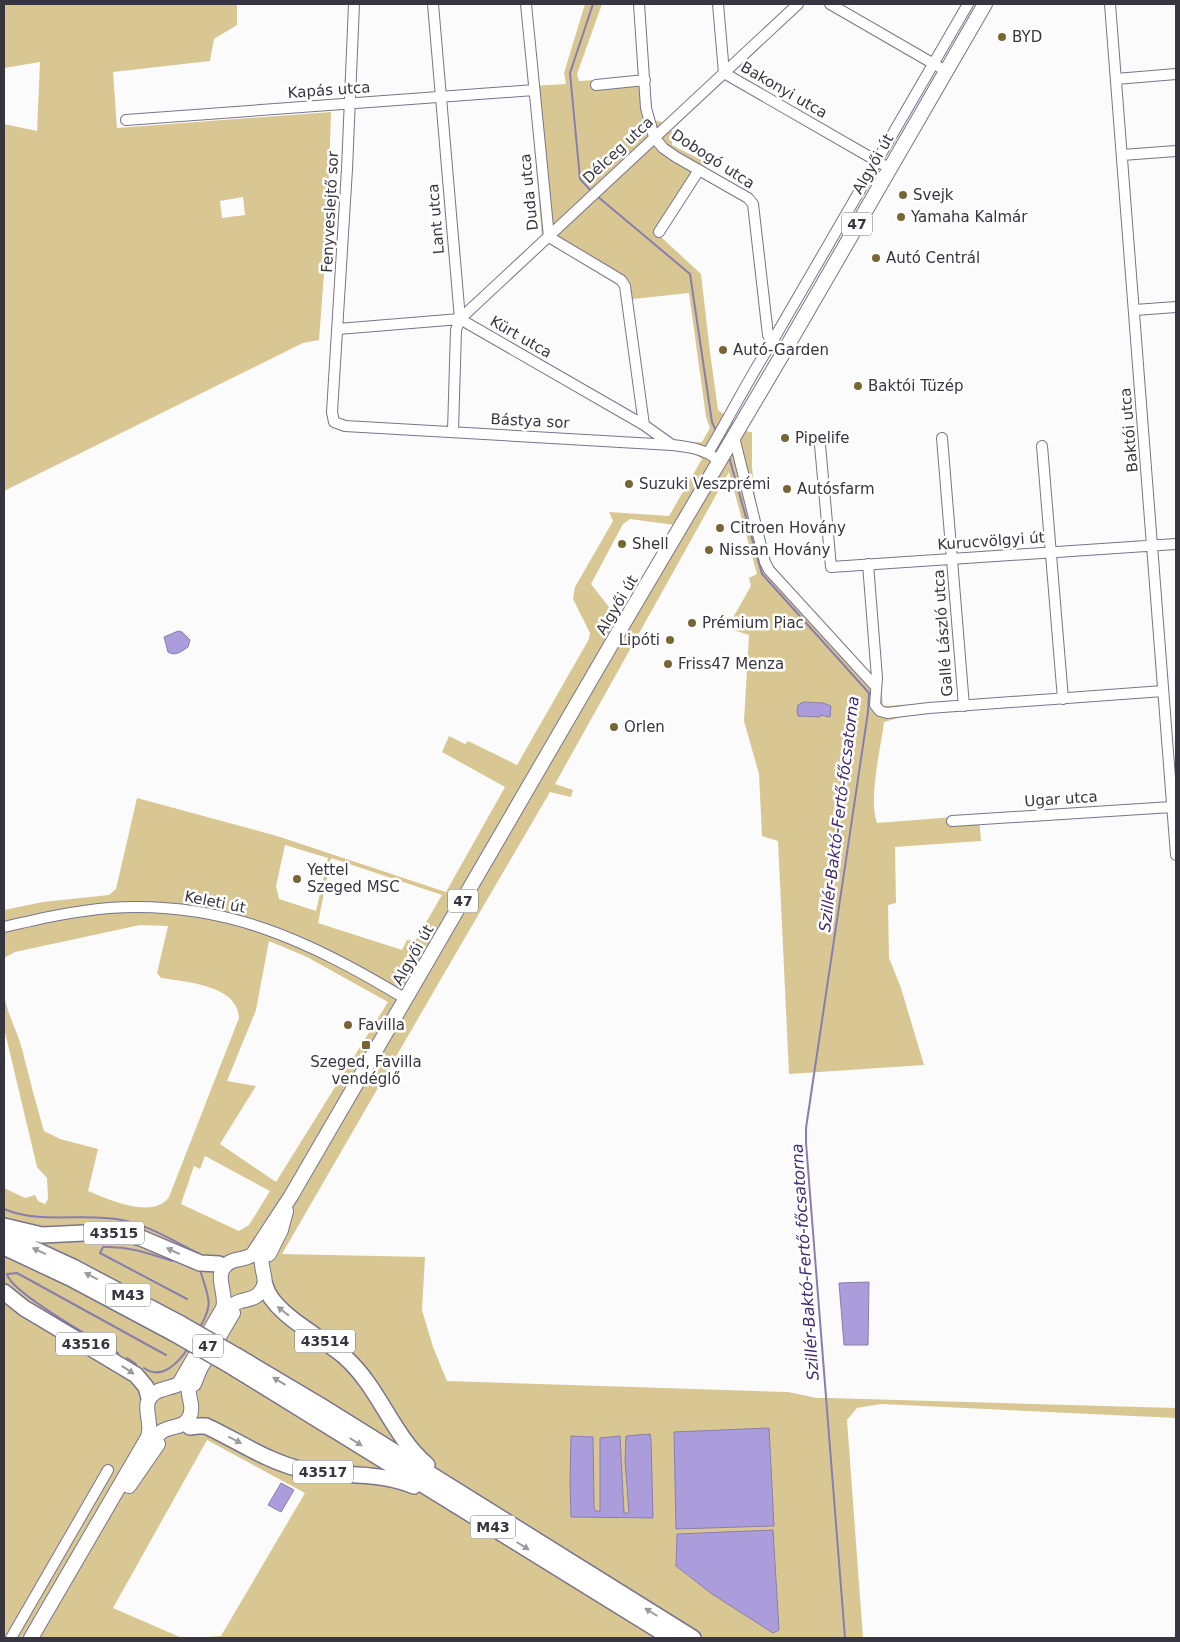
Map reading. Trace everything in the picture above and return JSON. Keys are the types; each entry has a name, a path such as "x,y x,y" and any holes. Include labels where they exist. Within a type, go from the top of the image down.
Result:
{"highway":[{"name":"43515","path":"4,1226 42,1235 121,1233 141,1238 200,1263 219,1264"},
{"name":"M43","path":"4,1234 112,1287 178,1329 234,1361 321,1406 693,1638"},
{"name":"M43","path":"4,1247 178,1329"},
{"name":"43514","path":"266,1290 277,1307 357,1368 370,1384 409,1447 438,1474 480,1506"},
{"name":"43516","path":"4,1292 24,1308 136,1374 148,1394"},
{"name":"M43","path":"234,1361 459,1507 671,1638"},
{"name":"43517","path":"190,1428 206,1426 293,1467 316,1472 394,1478 459,1507"}],"main road":[{"name":"Algyői út","path":"291,1196 721,460 729,437 785,350 883,164 946,71 985,4"},
{"name":"47","path":"256,1258 249,1252 268,1224 291,1196"},
{"name":"47","path":"148,1394 173,1387 182,1379 223,1308 225,1298 221,1284 221,1273 229,1263 256,1258 281,1230 291,1196"},
{"name":"47","path":"148,1394 153,1386 177,1377 214,1316 219,1304 214,1285 214,1276 219,1264 234,1254 256,1258"},
{"path":"256,1258 271,1280 266,1290"},
{"name":"47","path":"190,1428 196,1419 198,1409 194,1384 200,1369 235,1311 261,1301 266,1290"},
{"name":"47","path":"165,1433 181,1425 190,1416 192,1408 187,1388 189,1379 232,1306 238,1302 252,1299 266,1290"},
{"path":"41,1638 124,1486 147,1424 141,1405 143,1396 148,1394"},
{"path":"147,1424 165,1433 180,1433 190,1428"},
{"path":"31,1638 124,1486 165,1433"}],"street":[{"name":"Fenyveslejtő sor","path":"334,422 332,412 351,103 354,4"},
{"name":"Lant utca","path":"433,4 460,319 456,330 453,431"},
{"name":"Duda utca","path":"526,4 549,237 621,280 625,286 646,443"},
{"name":"Dobogó utca","path":"639,4 646,108 654,137 663,148 748,198 753,204 768,335 772,342"},
{"name":"Bakonyi utca","path":"718,4 724,72 883,164"},
{"name":"Délceg utca","path":"460,319 798,4"},
{"path":"830,4 946,71"},
{"name":"Algyői út","path":"708,453 716,440 729,437 745,385 883,164 933,63 968,4"},
{"name":"Baktói utca","path":"1110,4 1164,691 1174,781 1172,807 1176,855"},
{"path":"1116,79 1176,74"},
{"path":"596,85 645,80"},
{"name":"Kapás utca","path":"126,120 534,90"},
{"path":"1122,155 1176,151"},
{"path":"659,232 698,170"},
{"path":"1135,310 1176,307"},
{"path":"338,329 460,319"},
{"name":"Kürt utca","path":"460,319 645,426 672,445"},
{"path":"767,325 781,327"},
{"path":"772,342 785,350"},
{"name":"Bástya sor","path":"334,422 345,426 672,445 708,453 721,460"},
{"path":"729,437 765,562 769,570 876,687"},
{"name":"Gallé László utca","path":"942,438 964,706"},
{"name":"Kurucvölgyi út","path":"820,444 831,567 1176,544"},
{"path":"1042,446 1063,699"},
{"path":"868,564 877,678 876,705 880,711 888,713 928,708 1164,691"},
{"name":"Ugar utca","path":"952,821 1172,807"},
{"name":"Keleti út","path":"4,927 62,914 108,908 147,907 208,914 254,925 303,944 346,965 406,999"},
{"path":"11,1638 108,1470"}],"shaded area":[{"path":"4,4 237,4 237,25 214,39 210,61 113,72 117,128 331,112 327,235 319,340 303,343 4,491 4,124 37,131 40,62 4,68","holes":["243,197 245,215 222,218 220,201"]},
{"path":"585,4 602,4 577,74 579,81 649,76 653,120 662,122 672,131 672,145 707,163 661,237 701,274 718,410 749,432 752,432 752,467 756,503 770,562 875,681 881,681 883,706 970,701 884,722 874,787 877,823 979,815 981,841 895,847 896,903 888,905 889,958 901,988 924,1065 789,1074 778,841 762,836 759,774 744,721 749,635 727,628 751,586 749,578 757,574 729,472 555,784 573,790 571,797 550,792 282,1254 425,1257 422,1310 433,1347 447,1381 788,1392 817,1398 1176,1408 1176,1418 881,1404 857,1408 847,1420 863,1638 195,1638 221,1636 305,1493 207,1440 113,1608 182,1638 4,1638 4,1188 25,1198 35,1195 38,1201 45,1204 48,1199 47,1178 37,1167 4,1028 4,994 7,1008 18,1035 44,1131 60,1139 98,1149 88,1191 130,1206 152,1207 162,1204 169,1197 239,1018 236,1007 230,998 220,992 209,987 161,978 157,973 168,926 140,925 15,952 4,958 4,910 43,902 109,895 116,889 137,798 277,836 446,892 505,787 442,752 449,736 465,744 468,741 517,765 589,639 590,633 573,599 575,587 613,521 609,512 669,516 702,459 696,455 689,443 702,442 710,428 706,417 689,293 624,300 621,284 542,239 530,86 566,84 564,73","holes":["630,519 675,525 619,620 591,584 623,524","285,845 328,858 316,911 279,899 276,886","331,858 442,895 415,941 407,940 402,950 318,923","269,941 307,957 388,1002 276,1182 220,1144 256,1086 227,1081 256,1010","205,1156 270,1191 249,1225 239,1231 181,1204 194,1166 200,1169","677,1534 712,1594 676,1566"]},
{"path":"178,631 182,632 190,640 188,647 173,654 168,652 164,637"},
{"path":"803,702 823,703 831,706 830,717 820,715 820,717 798,716 798,705"},
{"path":"869,1282 868,1345 844,1345 839,1283"},
{"path":"769,1428 774,1526 676,1529 674,1432"},
{"path":"650,1434 653,1518 571,1517 571,1436 593,1437 594,1506 595,1511 600,1511 600,1438 620,1436 624,1513 629,1513 625,1460 626,1436"},
{"path":"281,1483 294,1490 281,1512 268,1505"},
{"path":"773,1530 779,1630 773,1633 712,1594 676,1566 677,1534"}],"waterway":[{"name":"Szillér-Baktó-Fertő-főcsatorna","path":"592,192 580,179 570,73 593,4"},
{"name":"Szillér-Baktó-Fertő-főcsatorna","path":"597,196 690,274 712,422 716,431"},
{"name":"Szillér-Baktó-Fertő-főcsatorna","path":"729,457 762,574 869,693 868,712 806,1128 845,1638"},
{"path":"4,1209 18,1214 33,1216 92,1217 132,1222 200,1254"},
{"path":"172,1261 130,1249 103,1247 100,1253 187,1299"},
{"path":"185,1265 192,1268"},
{"path":"118,1353 38,1304 12,1282 7,1274 17,1273 166,1355"},
{"path":"199,1329 207,1313 209,1301 201,1273"},
{"path":"144,1368 157,1372 163,1371 175,1364 188,1348"},
{"path":"127,1358 136,1364"}],"place":[{"name":"BYD","path":"1002,37"},
{"name":"Svejk","path":"903,195"},
{"name":"Yamaha Kalmár","path":"901,217"},
{"name":"Autó Centrál","path":"876,258"},
{"name":"Autó-Garden","path":"723,350"},
{"name":"Baktói Tüzép","path":"858,386"},
{"name":"Pipelife","path":"785,438"},
{"name":"Suzuki Veszprémi","path":"629,484"},
{"name":"Autósfarm","path":"787,489"},
{"name":"Citroen Hovány","path":"720,528"},
{"name":"Shell","path":"622,544"},
{"name":"Nissan Hovány","path":"709,550"},
{"name":"Prémium Piac","path":"692,623"},
{"name":"Lipóti","path":"670,640"},
{"name":"Friss47 Menza","path":"668,664"},
{"name":"Orlen","path":"614,727"},
{"name":"Yettel Szeged MSC","path":"297,879"},
{"name":"Favilla","path":"348,1025"},
{"name":"Szeged, Favilla vendéglő","path":"366,1045"}]}
